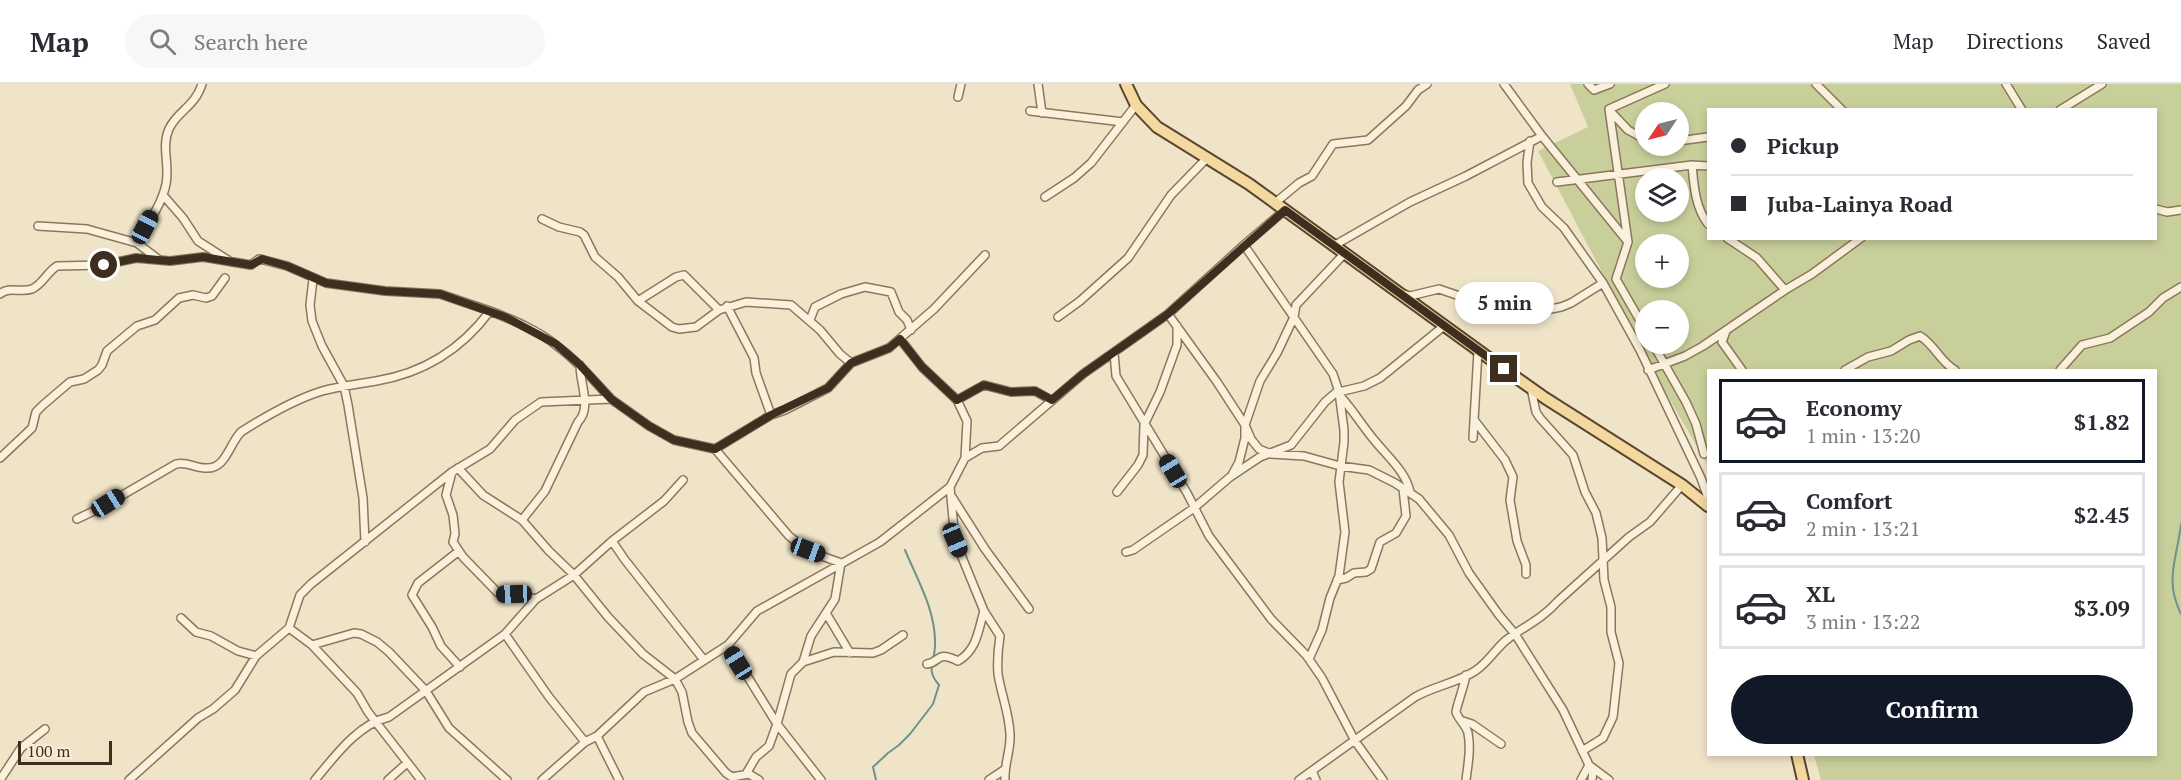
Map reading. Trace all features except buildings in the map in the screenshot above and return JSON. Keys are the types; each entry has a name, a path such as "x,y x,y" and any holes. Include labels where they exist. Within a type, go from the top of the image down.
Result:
{"main road":[{"path":"1126,84 1136,105 1157,127 1249,184 1478,351 1531,388 1682,485 1707,505"},
{"path":"1797,756 1803,780"}],"street":[{"path":"137,243 167,183 166,142 169,129 190,106 202,84"},
{"path":"958,97 961,84"},
{"path":"1038,84 1042,112"},
{"path":"1275,202 1312,176 1333,144 1368,140 1400,112 1418,90 1427,84"},
{"path":"1504,84 1542,136 1628,242"},
{"path":"1588,84 1594,90 1610,84"},
{"path":"1610,109 1665,84"},
{"path":"1816,84 1840,108"},
{"path":"2006,84 2021,108"},
{"path":"2063,108 2102,84"},
{"path":"1045,197 1074,178 1091,163 1136,105"},
{"path":"1610,109 1628,130 1635,134"},
{"path":"1610,109 1628,242 1616,279 1635,312"},
{"path":"1030,111 1123,122"},
{"path":"1335,245 1410,202 1542,136"},
{"path":"1689,140 1707,137"},
{"path":"1530,141 1527,162 1528,183 1542,207 1564,228 1603,283 1640,350 1707,496"},
{"path":"1058,317 1080,301 1128,258 1171,195 1206,159"},
{"path":"1557,182 1692,165 1707,166"},
{"path":"1692,165 1695,193 1700,211 1707,222"},
{"path":"163,195 183,218 198,241 234,263"},
{"path":"2157,209 2167,212 2181,210"},
{"path":"965,458 982,448 999,446 1083,374 1168,314 1285,210"},
{"path":"542,219 584,235 596,257 618,277 638,301 666,323 679,329 696,327 727,306 757,301 791,305 802,316 810,320 851,363"},
{"path":"38,226 87,229 137,243 161,261"},
{"path":"1730,240 1757,258 1785,290"},
{"path":"1648,369 1685,356 1812,274 1858,240"},
{"path":"1244,245 1333,374 1339,393 1344,442 1339,482 1345,532 1337,580 1322,630 1309,659"},
{"path":"1230,477 1239,462 1245,442 1245,425 1260,381 1277,353 1294,317 1296,305 1345,253"},
{"path":"715,449 771,415 828,388 851,363 889,348 956,289 985,255"},
{"path":"0,294 6,290 34,288 57,266 104,265 136,258 161,261 203,257 251,265 258,260 264,260 287,266 326,283 385,291 440,294 518,322 556,344 580,365 611,399 649,426 674,440 715,449 793,540 808,550 841,563"},
{"path":"638,301 676,277 684,275 719,310"},
{"path":"0,458 32,428 36,412 42,405 70,382 84,379 98,370 102,365 104,354 137,326 155,320 179,298 212,296 225,279"},
{"path":"313,279 310,304 312,321 326,355 344,387 363,498 365,542"},
{"path":"1396,291 1410,296 1439,289 1480,303 1541,310 1571,303 1603,283"},
{"path":"810,320 813,310 830,298 869,287 891,292 898,312 907,320 911,330"},
{"path":"2061,369 2082,345 2110,338 2181,287"},
{"path":"727,306 754,358 756,373 771,415"},
{"path":"77,519 176,464 187,463 204,468 214,467 223,461 240,432 298,400 324,390 405,375 433,363 448,354 470,335 490,311"},
{"path":"1168,314 1217,382 1245,425 1251,439 1257,446 1271,454"},
{"path":"1271,454 1292,445 1325,402 1339,393 1364,386 1380,378 1444,326"},
{"path":"1117,492 1138,465 1143,454 1144,424 1160,392 1177,345 1177,327"},
{"path":"1727,329 1722,342 1741,369"},
{"path":"1847,369 1868,357 1892,351 1920,336 1928,342 1947,366 1953,369"},
{"path":"542,780 585,742 597,736 644,692 675,679 728,645 757,611 880,542 950,487 965,458 967,421 957,400 922,367 900,339"},
{"path":"1473,438 1478,351"},
{"path":"1114,353 1116,376 1209,536 1271,619 1309,659 1322,678 1355,741 1383,780"},
{"path":"1659,354 1692,414 1706,454 1691,458"},
{"path":"522,520 552,480 578,422 584,415 585,401 580,365"},
{"path":"957,400 984,385 1011,392 1035,391 1052,400"},
{"path":"1531,388 1536,412 1568,448 1600,525 1604,580 1611,607 1611,632 1620,668 1613,717 1603,738 1582,751"},
{"path":"1337,580 1346,579 1354,573 1366,572 1373,567 1378,544 1395,533 1406,516 1407,482 1389,455 1375,442 1339,393"},
{"path":"129,780 198,718 235,690 256,656 289,628 300,595 321,575 455,470 490,449 515,420 541,402 611,399"},
{"path":"1475,421 1505,460 1514,479 1509,498 1517,541 1526,565 1526,574"},
{"path":"1126,552 1194,508 1230,477 1263,455 1304,456 1340,466 1369,470 1406,490 1425,506 1449,535 1469,573 1515,634 1563,710 1591,767 1593,780"},
{"path":"455,470 483,495 522,520 643,654 675,679 682,692 692,733 729,778 746,774 759,780"},
{"path":"455,470 446,495 454,523 453,542 498,593 536,599"},
{"path":"315,780 350,740 376,720 389,717 426,692 505,634 536,599 574,575 612,540 664,501 683,480"},
{"path":"1299,780 1415,697 1481,666 1504,641 1548,613 1558,601 1629,537 1650,522 1682,485"},
{"path":"950,487 955,540 984,611 1000,636 998,675 1007,707 1010,735 1005,780"},
{"path":"952,497 1029,609"},
{"path":"612,540 625,560 704,660"},
{"path":"459,551 418,583 412,595 441,646 460,667"},
{"path":"746,774 756,757 769,746 791,674 802,662 808,643 835,599 841,563"},
{"path":"927,664 941,656 949,656 958,661 968,655 975,644 984,611"},
{"path":"826,613 850,652"},
{"path":"182,618 196,632 211,636 238,651 256,656"},
{"path":"289,628 312,645 357,693 368,712 421,780"},
{"path":"312,645 345,634 361,634 377,642 426,692 449,728 507,780"},
{"path":"505,634 549,697 585,742"},
{"path":"802,662 834,652 873,653 903,635"},
{"path":"728,645 777,724 821,780"},
{"path":"1466,675 1464,691 1456,709 1468,733 1470,751 1466,780"},
{"path":"383,730 389,717"},
{"path":"1463,721 1472,724 1501,744"},
{"path":"0,780 21,748 45,729"},
{"path":"597,736 619,780"},
{"path":"388,780 407,763"},
{"path":"1581,780 1591,767"},
{"path":"1591,767 1609,780"},
{"path":"989,780 1005,770"},
{"path":"1312,771 1316,780"}],"green space":[{"path":"1570,84 2181,84 2181,780 1821,780 1814,756 2157,756 2157,369 1707,369 1707,464 1645,354 1689,354 1689,300 1635,300 1635,334 1538,151 1588,127"}],"waterway":[{"path":"2181,524 2172,580 2173,591 2181,614"},
{"path":"876,780 873,767 910,734 933,704 939,685 932,675 935,645 933,620 905,550"}],"route":[{"path":"104,265 136,258 170,261 203,257 251,265 262,259 277,262 326,283 447,296 518,322 556,344 580,365 611,399 649,426 674,440 715,449 741,431 828,388 851,363 889,348 900,339 922,367 957,400 984,385 1011,392 1035,391 1052,400 1083,374 1168,314 1285,210 1504,369"}]}
